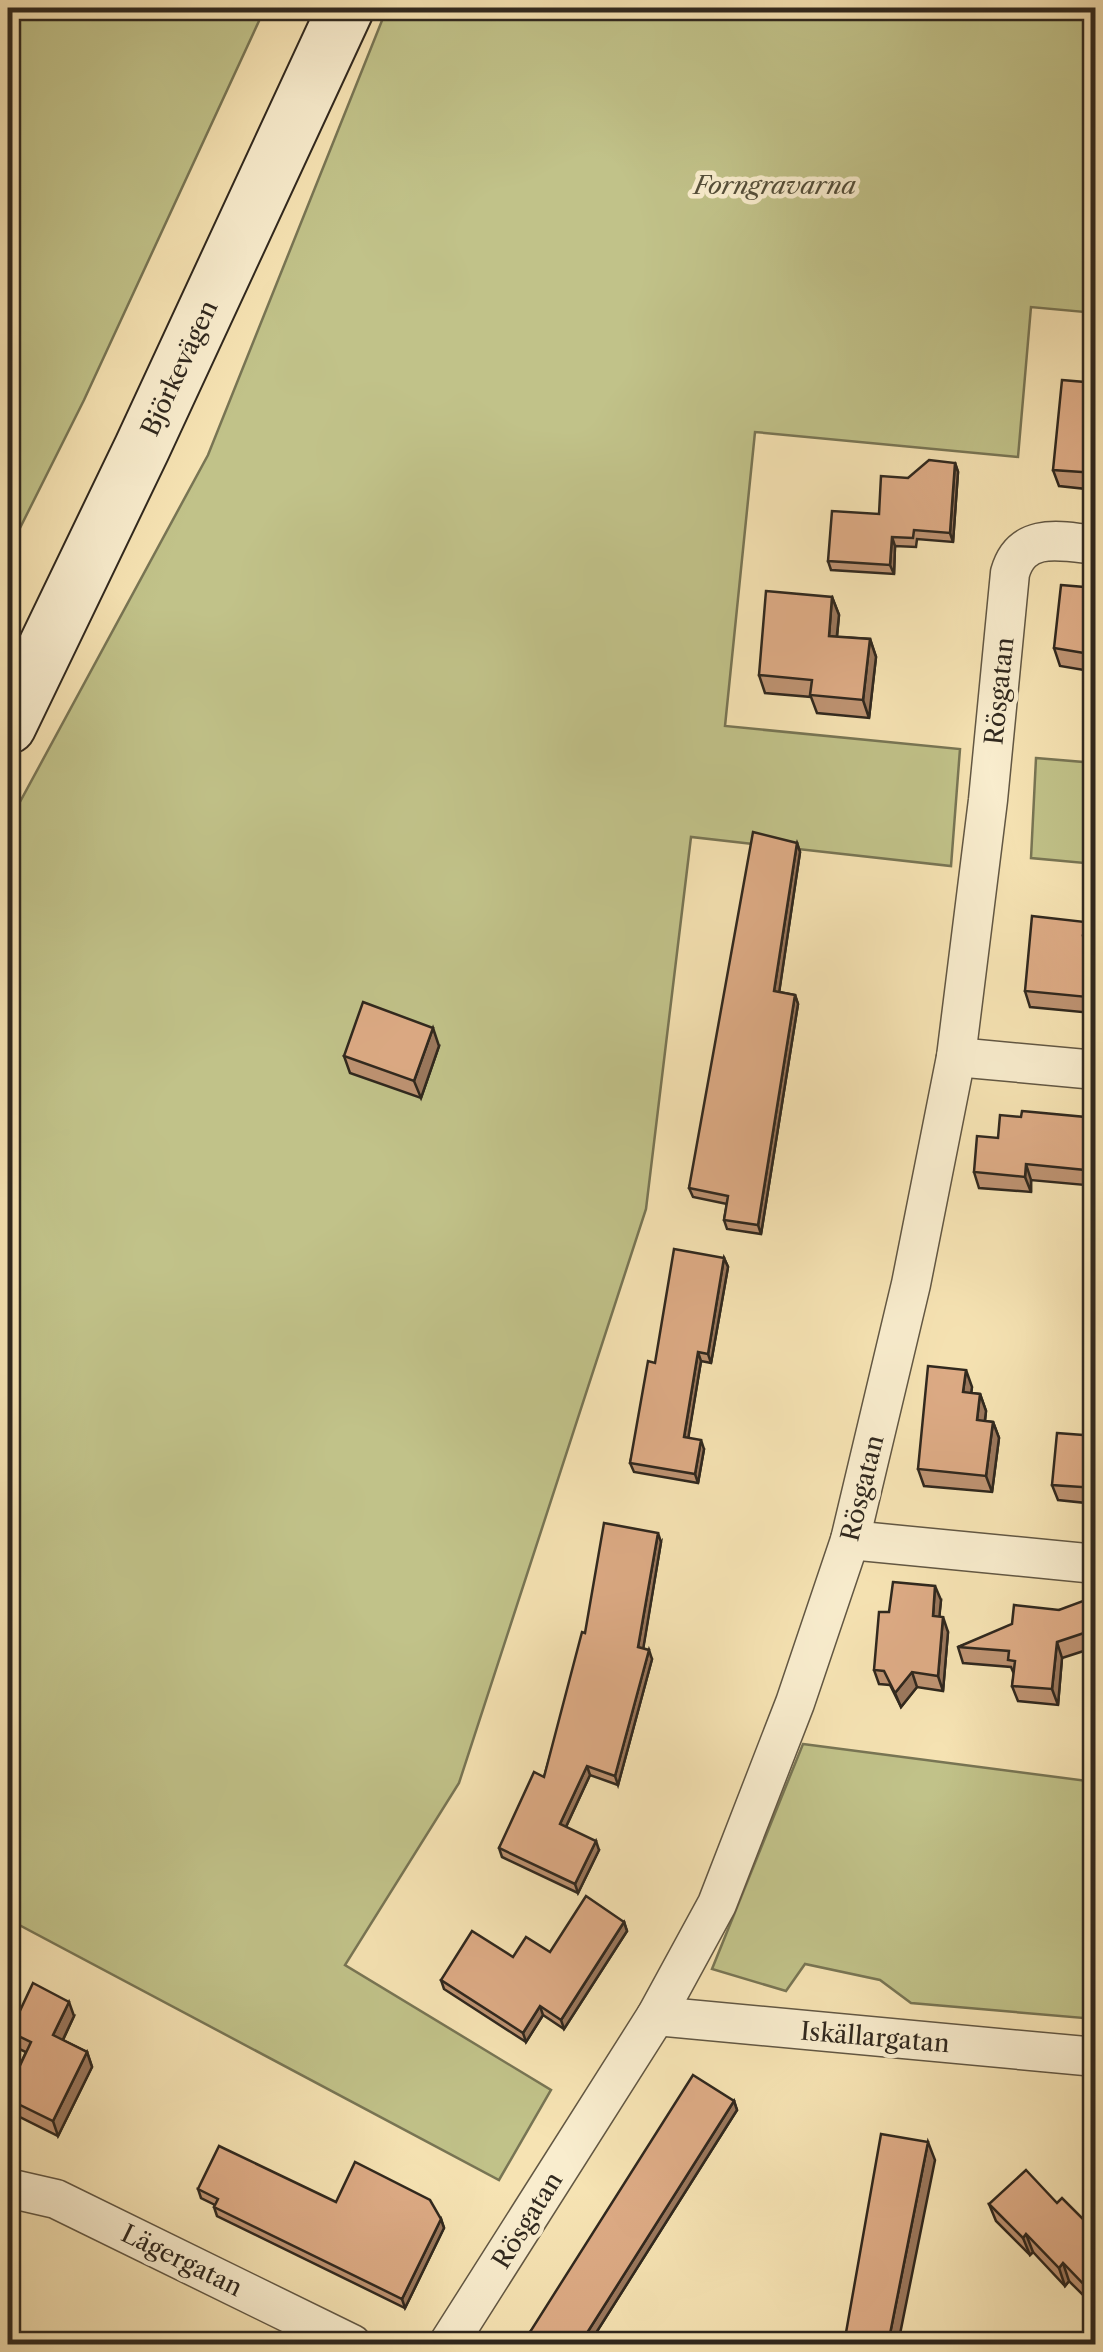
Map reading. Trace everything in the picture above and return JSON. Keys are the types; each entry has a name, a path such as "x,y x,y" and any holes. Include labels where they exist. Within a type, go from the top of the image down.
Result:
{"main road":[{"name":"Björkevägen","path":"8,726 346,8"}],"street":[{"name":"Rösgatan","path":"448,2344 656,2016 716,1904 795,1703 850,1540 911,1284 956,1056 988,800 1010,573 1023,548 1045,542 1096,544"},
{"path":"956,1056 1096,1070"},
{"path":"850,1540 1096,1564"},
{"name":"Iskällargatan","path":"656,2016 1096,2056"},
{"name":"Lägergatan","path":"8,2188 56,2199 352,2344"}],"green space":[{"path":"8,8 265,8 84,400 8,552"},
{"name":"Forngravarna","path":"387,8 1095,8 1095,313 1031,307 1018,457 755,432 725,726 960,749 951,866 691,837 646,1209 459,1783 345,1965 551,2090 499,2180 8,1919 8,824 208,455"},
{"path":"1036,758 1095,763 1095,864 1031,858"},
{"path":"803,1744 1095,1782 1095,2019 911,2003 880,1980 805,1964 786,1991 712,1969"}],"building":[{"path":"1062,380 1096,383 1096,473 1053,470"},
{"path":"929,460 955,463 950,533 914,530 913,538 892,537 890,565 828,561 832,511 879,514 881,476 908,478"},
{"path":"1061,585 1096,588 1096,655 1054,648"},
{"path":"766,591 832,597 829,636 870,639 863,700 810,695 812,680 759,675"},
{"path":"753,832 797,843 774,991 795,995 758,1225 724,1220 728,1196 689,1188"},
{"path":"1032,916 1085,922 1083,935 1096,936 1096,985 1088,985 1087,997 1025,991"},
{"path":"363,1002 433,1028 414,1081 344,1056"},
{"path":"1022,1111 1096,1118 1096,1171 1026,1164 1025,1177 974,1172 977,1136 998,1138 1000,1115 1021,1117"},
{"path":"674,1249 724,1258 708,1354 698,1352 684,1437 701,1440 695,1474 630,1463 648,1361 655,1363"},
{"path":"928,1366 966,1370 963,1392 980,1394 977,1420 993,1422 986,1476 918,1469"},
{"path":"1057,1433 1096,1436 1096,1488 1052,1485"},
{"path":"604,1523 658,1533 638,1647 649,1650 615,1776 587,1766 560,1824 596,1841 575,1884 499,1848 534,1772 544,1777 582,1632 585,1633"},
{"path":"893,1582 935,1586 933,1616 943,1617 938,1676 912,1672 895,1693 884,1671 874,1670 879,1612 889,1612"},
{"path":"1091,1598 1096,1629 1057,1642 1052,1689 1012,1686 1015,1661 1008,1660 1009,1651 958,1647 1012,1624 1014,1605 1059,1610"},
{"path":"586,1896 624,1922 561,2020 540,2006 523,2033 441,1980 472,1931 513,1957 526,1937 550,1952"},
{"path":"33,1983 69,2002 53,2035 87,2052 53,2121 8,2099 31,2042 10,2032"},
{"path":"693,2075 734,2101 580,2344 550,2344 530,2332"},
{"path":"881,2134 928,2142 888,2344 844,2344"},
{"path":"219,2146 336,2202 355,2162 430,2200 441,2219 402,2299 214,2207 218,2199 198,2189"},
{"path":"1026,2170 1057,2203 1062,2198 1096,2232 1095,2296 1063,2263 1059,2268 989,2204"}]}
